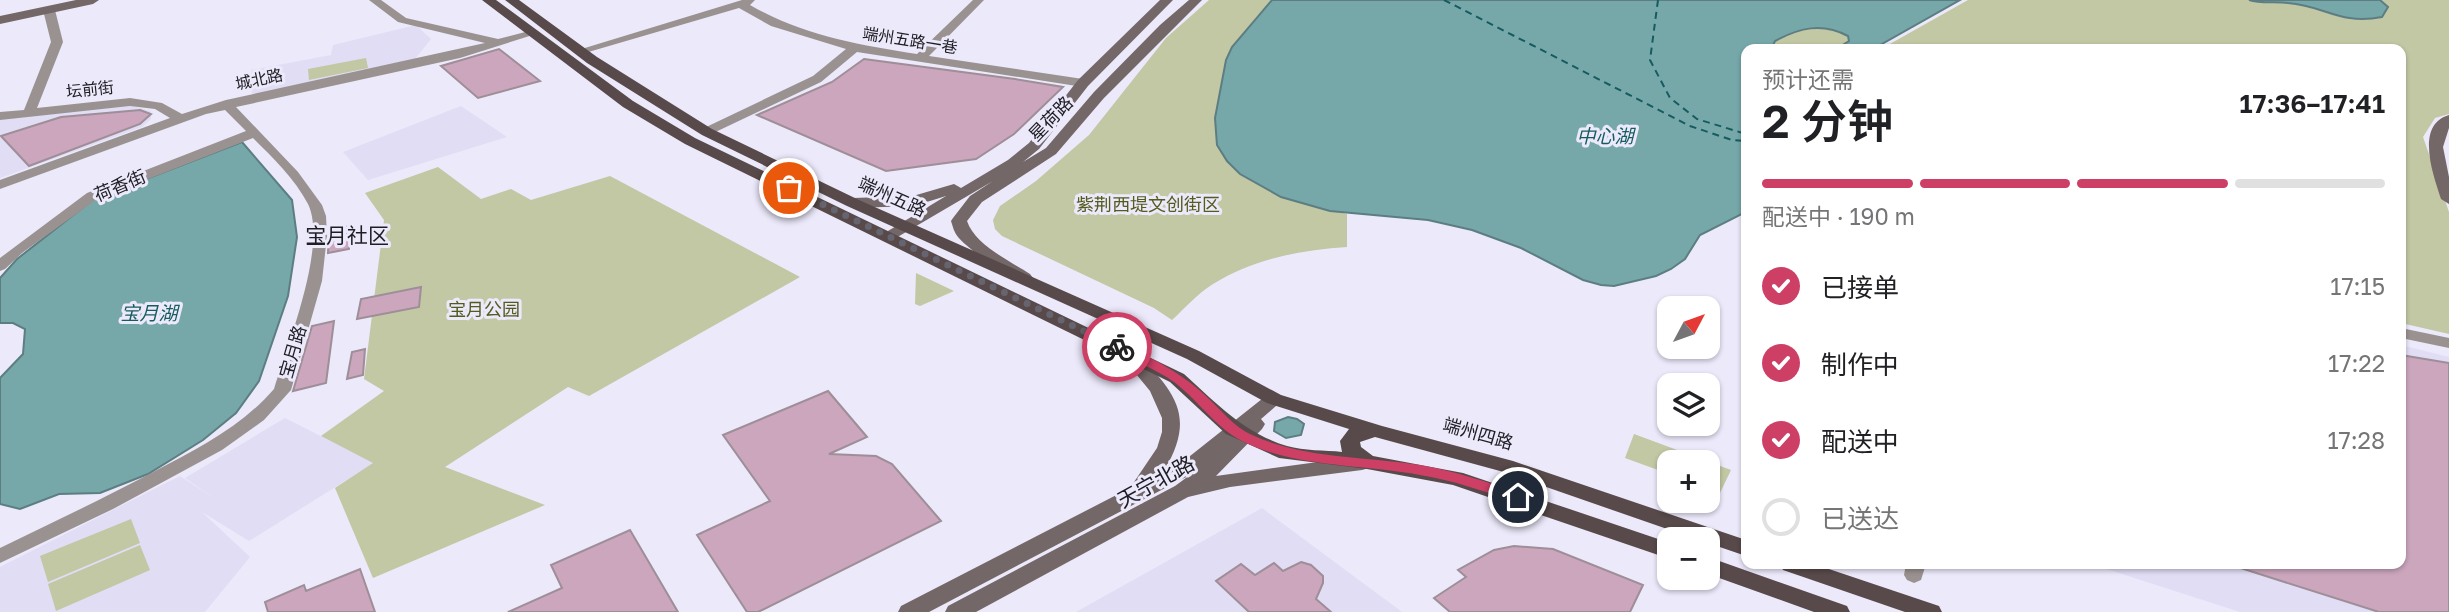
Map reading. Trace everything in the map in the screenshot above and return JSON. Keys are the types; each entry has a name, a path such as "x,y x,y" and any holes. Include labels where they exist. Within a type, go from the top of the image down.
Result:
{"main road":[{"name":"端州五路","path":"488,0 533,33 557,58 690,141 1177,378 1240,433"},
{"name":"端州五路","path":"511,0 649,97 707,132 853,203 1194,355 1274,399"},
{"path":"613,109 628,104"},
{"name":"端州四路","path":"1274,399 1376,431 1506,466 1741,546"},
{"path":"1367,462 1351,450 1350,441 1356,434 1376,431"},
{"path":"1240,433 1286,453 1367,462 1444,475 1493,488 1657,546"},
{"path":"1720,569 1839,612"},
{"path":"1806,569 1931,612"}],"street":[{"path":"0,15 67,0"},
{"path":"0,20 93,0"},
{"path":"377,3 395,0"},
{"path":"920,58 979,0"},
{"name":"星荷路","path":"890,237 1013,163 1034,146 1083,83 1167,0"},
{"name":"星荷路","path":"1024,278 963,233 959,221 965,209 976,199 1051,151 1164,28 1196,0"},
{"path":"582,51 746,2"},
{"name":"端州五路一巷","path":"746,2 775,24 855,48 1083,83"},
{"path":"377,3 412,23 498,43"},
{"path":"29,112 57,42 49,10"},
{"name":"城北路","path":"0,185 179,118 226,104 460,54 533,33"},
{"path":"707,132 817,79 855,48"},
{"name":"坛前街","path":"0,116 148,103 179,118"},
{"name":"宝月路","path":"3,550 131,493 205,452 254,419 270,406 282,390 317,259 319,214 309,197 255,132 226,104"},
{"path":"2449,119 2438,130 2434,146 2449,199"},
{"name":"荷香街","path":"0,266 16,250 92,195 255,132"},
{"path":"853,203 914,201 944,194 1034,146"},
{"path":"2406,334 2449,343"},
{"path":"1127,352 1160,389 1172,414 1169,448 1138,492"},
{"name":"天宁北路","path":"956,612 1182,491 1216,467 1240,433 1274,399"},
{"name":"天宁北路","path":"909,612 1192,466 1240,433"},
{"path":"1182,491 1243,478 1367,462"}],"shaded area":[{"path":"416,25 431,39 411,64 252,96 251,70 331,55 333,45"},
{"path":"133,106 151,111 151,119 142,127 0,178 0,118"},
{"path":"461,106 507,137 368,180 343,152"},
{"path":"2406,346 2449,357 2449,612 2240,612 2107,569 2406,569"},
{"path":"285,418 374,463 249,541 202,512 250,557 205,612 0,612 0,567 180,476 218,501 185,478"},
{"path":"1262,508 1402,612 1076,612"}],"green space":[{"name":"紫荆西堤文创街区","path":"1209,0 1272,0 1253,21 1226,60 1215,118 1227,161 1240,174 1281,197 1347,214 1347,247 1294,253 1244,268 1207,288 1172,320 1154,308 1002,236 995,229 993,220 1000,206 1036,181 1089,135 1166,38"},
{"path":"1968,0 2449,0 2449,114 2435,118 2423,137 2449,212 2449,334 2406,324 2406,44 1890,44"},
{"path":"1827,28 1848,36 1849,41 1844,44 1773,44 1774,41 1799,29"},
{"path":"366,58 368,68 309,80 308,69"},
{"name":"宝月公园","path":"438,167 481,199 511,189 531,200 610,176 800,277 589,396 568,387 445,467 545,505 373,578 335,488 373,463 321,436 384,391 364,379 384,220 365,193"},
{"path":"916,273 954,291 920,306 915,304"},
{"path":"1634,434 1677,450 1657,450 1657,470 1625,458"},
{"path":"1720,466 1731,470 1720,493"},
{"path":"131,519 140,543 48,582 40,556"},
{"path":"140,545 150,570 56,611 48,584"}],"water":[{"name":"中心湖","path":"1272,0 1960,0 1882,44 1844,44 1849,41 1848,36 1829,29 1811,28 1793,33 1774,44 1741,44 1741,214 1700,235 1685,259 1671,269 1656,276 1614,286 1583,280 1521,248 1472,230 1428,220 1330,211 1281,197 1240,174 1227,161 1217,145 1215,118 1226,60 1232,47"},
{"path":"2249,0 2380,0 2388,7 2382,17 2355,19 2301,5"},
{"name":"宝月湖","path":"242,142 292,200 297,237 288,296 259,381 236,413 203,440 148,474 100,493 59,494 20,509 0,504 0,378 23,354 25,329 13,323 0,323 0,278 17,259 94,199"},
{"path":"1288,417 1304,424 1301,435 1286,438 1274,431 1275,422"}],"building":[{"path":"499,49 540,81 478,98 441,66"},
{"path":"864,59 1063,87 1014,134 976,159 886,171 757,115 832,82"},
{"path":"140,110 151,114 140,124 29,166 1,136 61,117"},
{"path":"351,226 349,249 328,253 329,230"},
{"path":"421,287 419,307 357,319 361,299"},
{"path":"334,321 326,383 293,391 312,326"},
{"path":"365,349 363,375 347,379 352,352"},
{"path":"2406,356 2449,363 2449,612 2379,612 2243,569 2406,569"},
{"path":"828,391 867,437 829,454 876,456 892,464 941,521 758,612 747,612 697,535 770,501 723,435"},
{"path":"630,530 678,612 508,612 562,588 551,565"},
{"path":"1514,546 1553,549 1643,585 1630,612 1450,612 1434,598 1466,577 1458,570 1494,550"},
{"path":"1301,562 1311,565 1323,576 1316,599 1331,612 1249,612 1216,581 1241,564 1255,575 1274,563 1283,571"},
{"path":"360,569 375,612 268,612 265,602 304,585 306,591"}],"ferry route":[{"path":"1444,0 1690,126 1741,141"},
{"path":"1658,0 1650,60 1670,98 1697,119 1741,132"}],"way so far":[{"path":"789,188 1117,347"}],"district":[{"name":"宝月社区","path":"347,236"}],"route":[{"path":"1117,347 1177,378 1222,421 1246,438 1286,453 1419,470 1493,488 1518,497"}]}
